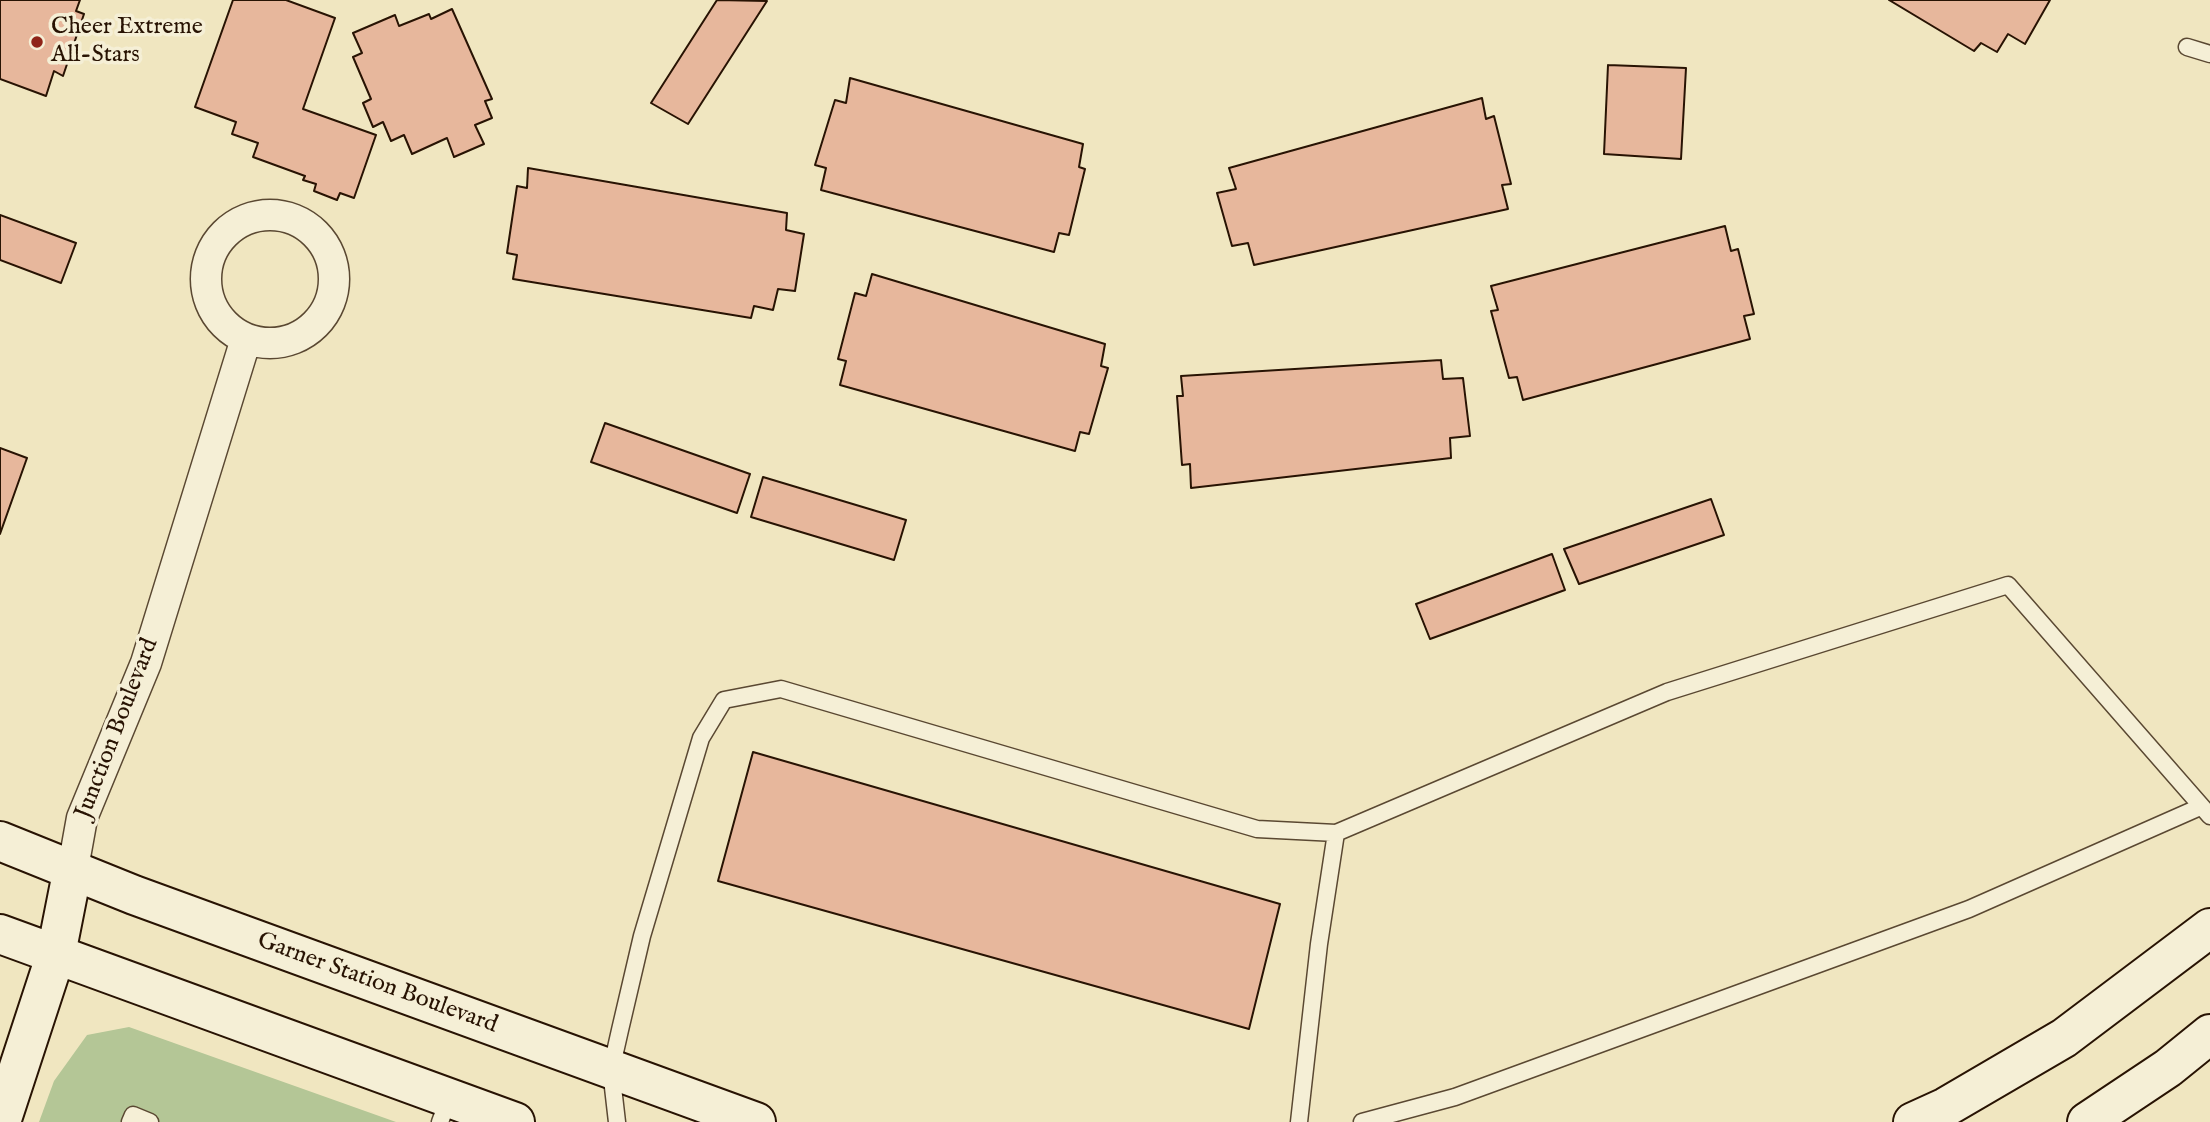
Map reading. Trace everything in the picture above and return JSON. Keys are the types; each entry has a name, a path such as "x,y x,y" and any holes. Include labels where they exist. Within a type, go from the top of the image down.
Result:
{"street":[{"path":"267,215 292,218 313,232 328,252 334,276 330,302 320,319 305,333 287,341 266,344 247,339 225,326 211,306 205,281 208,257 221,235 242,221 267,215"},
{"name":"Junction Boulevard","path":"1,1122 56,954 82,818 146,663 247,339"},
{"name":"Garner Station Boulevard","path":"0,841 134,895 756,1122"},
{"path":"1913,1122 1946,1107 2064,1038 2210,928"},
{"path":"0,934 444,1110 515,1122"},
{"path":"2087,1122 2168,1068 2210,1034"}],"lane":[{"path":"2187,47 2210,54"},
{"path":"617,1122 611,1070 642,936 701,737 724,700 781,689 1257,830 1336,833 1667,692 2008,585 2205,812 1969,909 1455,1097 1362,1122"},
{"path":"1299,1122 1336,833"},
{"path":"130,1122 133,1115 150,1122"}],"green space":[{"path":"129,1027 396,1122 39,1122 54,1081 87,1035"}],"building":[{"name":"Cheer Extreme All-Stars","path":"0,0 80,0 76,11 84,14 63,76 54,71 46,96 0,79"},
{"path":"233,0 286,0 335,18 303,109 376,135 354,198 340,193 337,200 314,191 316,184 303,180 305,176 253,157 258,143 232,134 236,122 195,107"},
{"path":"717,0 767,1 688,124 651,103"},
{"path":"1889,0 2050,0 2025,44 2008,34 1997,52 1981,43 1974,51"},
{"path":"452,9 492,99 485,101 492,118 475,125 484,144 454,157 447,138 412,154 404,135 391,141 383,122 373,127 363,103 371,99 353,57 362,53 353,33 395,15 399,26 429,14 431,19"},
{"path":"1608,65 1686,68 1681,159 1604,154"},
{"path":"850,78 1083,144 1079,167 1085,169 1069,235 1059,233 1054,252 821,190 826,168 815,165 835,100 846,103"},
{"path":"1482,98 1486,119 1494,116 1511,184 1502,185 1508,209 1254,265 1248,243 1232,246 1217,193 1236,189 1229,168"},
{"path":"528,168 787,213 786,230 804,234 795,291 778,289 773,310 754,306 751,318 513,279 517,255 507,253 517,186 527,188"},
{"path":"0,215 76,243 61,283 0,260"},
{"path":"1725,226 1731,251 1738,249 1754,314 1744,316 1750,339 1523,400 1517,377 1509,378 1491,311 1498,310 1491,286"},
{"path":"872,274 1105,344 1101,366 1108,368 1089,434 1080,432 1075,451 840,385 846,361 838,359 855,293 866,296"},
{"path":"1441,360 1443,379 1463,378 1470,436 1450,438 1451,458 1191,488 1190,464 1182,465 1177,396 1183,396 1181,376"},
{"path":"605,423 750,474 737,513 591,462"},
{"path":"0,448 27,458 0,534"},
{"path":"763,477 906,520 894,560 751,517"},
{"path":"1711,499 1724,535 1579,584 1564,549"},
{"path":"1552,554 1565,590 1430,639 1416,604"},
{"path":"753,752 1280,904 1249,1029 718,881"}],"place":[{"name":"Cheer Extreme All-Stars","path":"37,42"}]}
